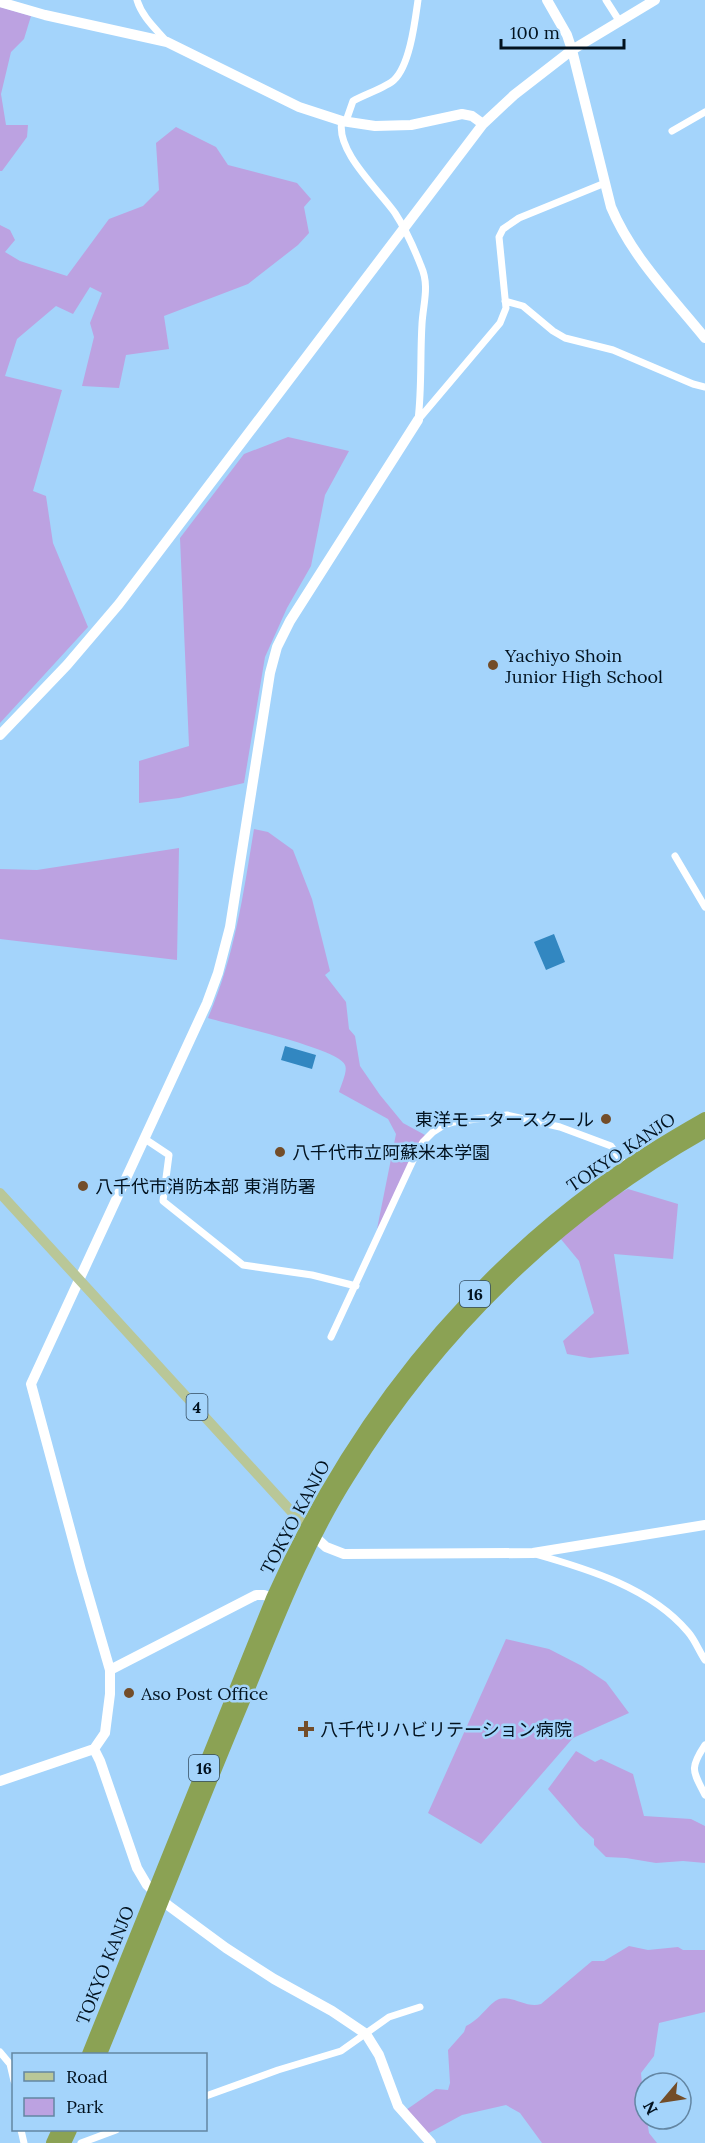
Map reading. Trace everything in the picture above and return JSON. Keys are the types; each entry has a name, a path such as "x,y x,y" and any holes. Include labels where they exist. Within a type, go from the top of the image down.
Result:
{"highway":[{"name":"TOKYO KANJO","path":"101,2053 158,1896 273,1598 360,1437 404,1376 449,1322 502,1268 572,1206 626,1167 705,1119"},
{"name":"TOKYO KANJO","path":"90,2053 239,1711 310,1532 394,1408 426,1365 476,1308 536,1251 582,1212 634,1174 705,1131"}],"main road":[{"name":"4","path":"0,1193 310,1532"}],"street":[{"path":"137,0 147,20 167,42"},
{"path":"418,0 414,29 406,57 398,74 393,81 353,101 341,125 343,141 356,165 387,202 404,229 423,269 426,284 418,420"},
{"path":"547,0 567,35 572,50 611,207 621,230 631,246 705,338"},
{"path":"606,0 620,22"},
{"path":"0,735 67,665 118,604 483,124 521,89 572,50 655,0"},
{"path":"0,2 45,15 167,42 299,107 344,121 375,126 411,125 462,114 472,116 483,124"},
{"path":"672,131 703,113 705,122"},
{"path":"0,1781 94,1749 105,1733 110,1704 110,1670 31,1384 207,1003 218,973 230,927 270,673 277,647 328,558 418,420 500,323 506,309 499,237 503,229 519,218 605,183"},
{"path":"505,301 523,306 565,338 613,350 705,387"},
{"path":"675,856 705,907"},
{"path":"331,1336 423,1142 444,1125 507,1114 560,1127 611,1146 626,1167"},
{"path":"145,1139 169,1155 163,1201 243,1265 312,1275 356,1286"},
{"path":"310,1532 326,1547 344,1554 533,1553 705,1525"},
{"path":"533,1553 615,1580 666,1610 688,1633 705,1660"},
{"path":"110,1670 256,1595 273,1598"},
{"path":"705,1745 693,1772 705,1795"},
{"path":"94,1749 140,1876 158,1896 195,1927 252,1966 366,2034 379,2055 398,2106 431,2143"},
{"path":"207,2096 278,2070 341,2051 389,2017 420,2007"},
{"path":"0,2052 10,2064 12,2073"},
{"path":"81,2143 113,2131"}],"green space":[{"path":"0,7 31,16 24,39 11,52 1,94 6,125 28,125 27,137 2,171 0,171"},
{"path":"176,127 216,147 228,165 297,183 311,199 304,207 309,233 298,245 248,284 164,316 169,349 126,355 119,388 82,386 94,337 90,323 102,293 90,287 73,314 56,306 17,339 5,376 62,390 33,491 46,496 53,543 88,627 0,723 0,225 10,230 15,240 5,252 20,261 67,276 109,219 143,206 159,190 156,143"},
{"path":"288,437 349,451 325,495 311,566 287,608 265,657 244,783 179,798 139,803 139,761 189,746 180,538 244,454"},
{"path":"254,829 268,832 293,850 312,899 330,971 325,975 346,1002 349,1029 355,1036 360,1066 403,1123 425,1135 377,1229 396,1134 388,1119 339,1092 345,1074 345,1065 324,1052 305,1045 208,1018 232,948"},
{"path":"179,848 177,960 0,939 0,869 37,870"},
{"path":"628,1189 678,1204 673,1259 614,1254 629,1354 590,1358 567,1354 563,1341 594,1313 579,1261 560,1238 612,1197"},
{"path":"506,1639 549,1649 582,1666 606,1682 629,1713 573,1738 481,1844 428,1813"},
{"path":"576,1751 595,1762 601,1759 633,1774 644,1816 691,1819 705,1826 705,1863 683,1861 656,1863 606,1857 594,1845 594,1839 548,1789"},
{"path":"629,1946 648,1950 678,1947 683,1950 705,1950 705,2012 659,2023 654,2056 643,2071 633,2071 633,2131 649,2131 657,2143 542,2143 520,2113 506,2105 462,2115 427,2134 406,2110 436,2089 448,2090 450,2083 448,2050 464,2032 466,2026 476,2020 495,2001 504,1998 530,2005 541,2004 592,1961 604,1961"}],"water":[{"path":"554,934 565,962 546,970 534,942"},
{"path":"285,1046 316,1055 312,1069 281,1060"}],"place":[{"name":"Yachiyo Shoin Junior High School","path":"493,665"},
{"name":"東洋モータースクール","path":"606,1119"},
{"name":"八千代市立阿蘇米本学園","path":"280,1152"},
{"name":"八千代市消防本部 東消防署","path":"83,1186"},
{"name":"Aso Post Office","path":"129,1693"},
{"name":"八千代リハビリテーション病院","path":"306,1729"}]}
